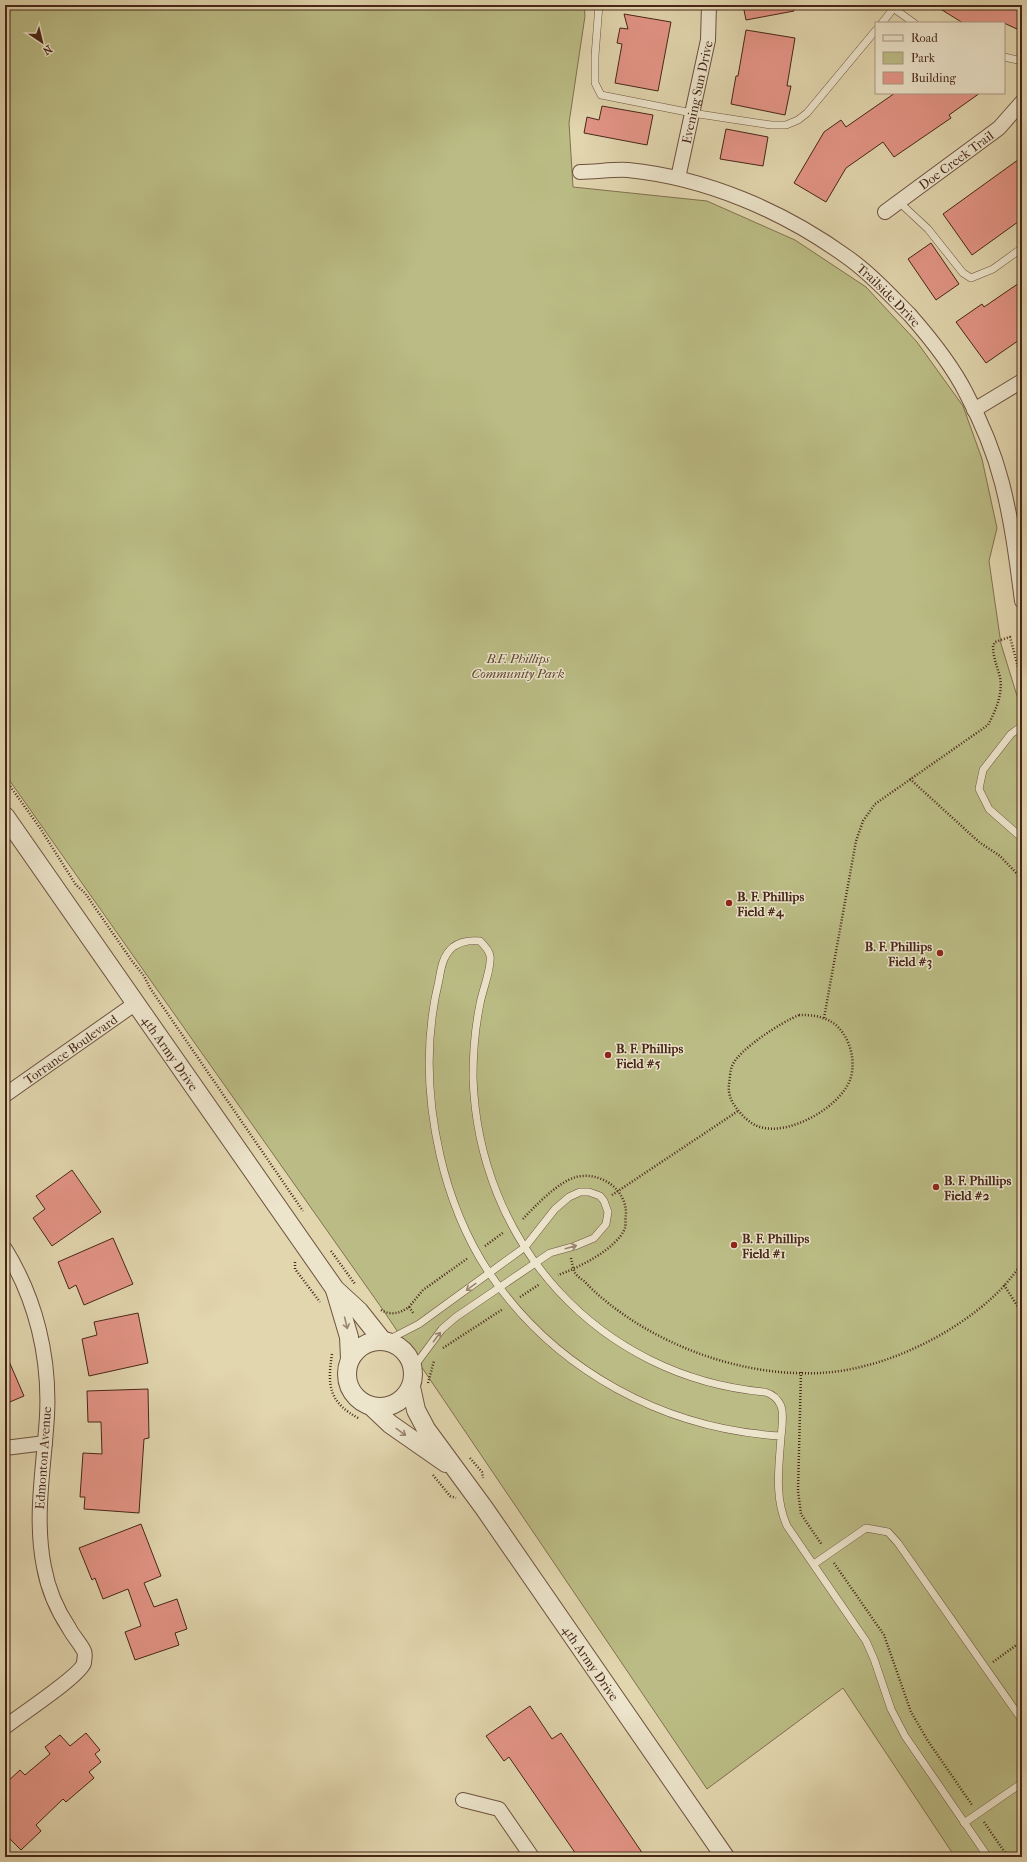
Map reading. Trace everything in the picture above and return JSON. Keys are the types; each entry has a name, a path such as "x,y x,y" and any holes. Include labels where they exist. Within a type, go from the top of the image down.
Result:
{"street":[{"name":"Evening Sun Drive","path":"678,178 708,40 709,5"},
{"name":"Doe Creek Trail","path":"885,212 998,128 1022,102"},
{"name":"Trailside Drive","path":"580,172 627,170 678,178 717,189 755,204 821,239 848,257 872,277 923,329 941,353 966,392 994,458 1002,482 1013,538 1022,602"},
{"path":"974,410 1022,381"},
{"name":"4th Army Drive","path":"5,816 335,1290 359,1311 384,1340 396,1344 404,1350 410,1359 413,1368 414,1378 411,1387 416,1410 422,1421 480,1502 725,1857"},
{"name":"Torrance Boulevard","path":"5,1095 136,1003"},
{"name":"Edmonton Avenue","path":"5,1249 16,1268 29,1297 43,1346 48,1391 39,1513 41,1555 49,1585 58,1609 85,1652 84,1664 73,1678 5,1727"},
{"name":"4th Army Drive","path":"335,1290 349,1337 350,1358 347,1368 349,1388 363,1403 367,1413 390,1424 455,1469"},
{"path":"350,1358 358,1348 369,1342 384,1340"},
{"path":"367,1413 399,1402 411,1387"},
{"path":"5,1448 45,1443"},
{"path":"463,1800 499,1809 532,1857"}],"lane":[{"path":"599,5 595,56 595,83 601,94 692,113 771,125 786,125 798,120 818,101 875,31"},
{"path":"883,22 891,7 913,22"},
{"path":"1005,58 1022,61"},
{"path":"899,202 928,229 963,273 971,278 993,269 1022,248"},
{"path":"1022,726 1011,734 983,770 978,789 989,809 1022,838"},
{"path":"781,1436 708,1426 654,1408 628,1396 579,1366 556,1348 515,1307 490,1273 471,1239 448,1185 440,1156 430,1098 430,1043 437,988 443,962 452,948 462,941 480,941 490,956 490,963 479,1005 474,1048 474,1084 479,1134 495,1189 506,1215 525,1247 556,1289 573,1308 608,1335 637,1352 672,1369 706,1381 770,1394 781,1406 781,1436 778,1488 779,1504 790,1531 866,1641 895,1717 909,1744 988,1857"},
{"path":"384,1340 419,1324 525,1247 555,1209 574,1194 589,1192 600,1196 604,1201 608,1212 606,1224 603,1229 588,1241 553,1252 536,1262 456,1317 442,1329 413,1368"},
{"path":"814,1564 866,1528 888,1532 898,1543 1022,1720"},
{"path":"964,1823 1022,1783"}],"path":[{"path":"824,1018 843,904 856,841 862,821 875,804 988,725 996,710 1000,694 1000,678 993,656 993,646 995,642 1010,637 1022,682"},
{"path":"5,779 40,828 76,885 85,893 132,961 140,969 150,988 266,1158"},
{"path":"910,779 979,842 1000,856 1022,879"},
{"path":"798,1015 824,1018 836,1026 848,1041 852,1054 853,1070 850,1081 843,1093 813,1118 779,1130 768,1130 754,1125 738,1111 732,1102 729,1089 732,1065 743,1052 783,1021 798,1015"},
{"path":"604,1201 738,1111"},
{"path":"568,1248 575,1273 591,1289 627,1317 687,1349 732,1364 781,1372 820,1373 851,1369 882,1360 924,1344 946,1333 995,1296 1022,1264"},
{"path":"295,1270 324,1307"},
{"path":"1004,1285 1022,1312"},
{"path":"333,1347 328,1379 336,1402 340,1406 367,1413"},
{"path":"801,1372 798,1491 801,1514 884,1635 912,1712 928,1741 1008,1857"},
{"path":"431,1474 450,1496"},
{"path":"985,1667 1022,1641"}],"green space":[{"name":"B.F. Phillips Community Park","path":"5,5 584,5 585,16 569,123 573,187 707,201 795,240 866,287 917,342 963,406 982,459 997,528 989,561 1001,644 1022,712 1022,1857 955,1857 843,1688 707,1789 381,1307 5,774"}],"building":[{"path":"743,5 793,5 794,11 746,20"},
{"path":"934,5 1022,5 1022,19 1017,29 1005,23 1005,22 961,22"},
{"path":"624,14 671,22 658,91 615,83 622,44 617,43 620,28 628,29"},
{"path":"746,30 795,38 787,86 791,86 785,115 731,104 736,76 738,76"},
{"path":"894,94 979,94 949,115 951,118 894,157 883,142 846,168 826,202 794,183 824,132 841,120 846,127"},
{"path":"602,106 653,115 647,145 584,133 587,117 599,120"},
{"path":"726,129 768,137 763,166 720,159"},
{"path":"1022,157 1022,219 972,255 943,214"},
{"path":"931,243 959,284 936,300 908,259"},
{"path":"1022,281 1022,338 986,363 956,322 982,304 984,307"},
{"path":"72,1170 101,1212 52,1246 33,1218 45,1209 36,1196"},
{"path":"113,1238 133,1284 84,1305 76,1285 69,1289 58,1262"},
{"path":"138,1313 148,1363 89,1376 82,1339 97,1335 94,1322"},
{"path":"5,1352 24,1396 5,1404"},
{"path":"148,1389 149,1438 144,1439 139,1513 84,1509 85,1497 80,1497 83,1453 102,1454 101,1422 88,1422 87,1391"},
{"path":"141,1524 161,1576 144,1583 154,1607 177,1599 187,1629 175,1633 179,1645 135,1660 125,1632 141,1626 128,1589 103,1599 95,1578 92,1580 79,1548"},
{"path":"530,1706 552,1739 561,1733 645,1857 578,1857 509,1757 504,1761 486,1736"},
{"path":"86,1733 100,1750 95,1754 101,1762 89,1772 94,1778 66,1802 63,1799 36,1825 41,1831 21,1850 5,1834 5,1784 20,1770 25,1775 50,1754 45,1747 60,1735 70,1746"}],"place":[{"name":"B. F. Phillips Field #4","path":"729,903"},
{"name":"B. F. Phillips Field #3","path":"940,953"},
{"name":"B. F. Phillips Field #5","path":"608,1055"},
{"name":"B. F. Phillips Field #2","path":"936,1187"},
{"name":"B. F. Phillips Field #1","path":"734,1245"}]}
